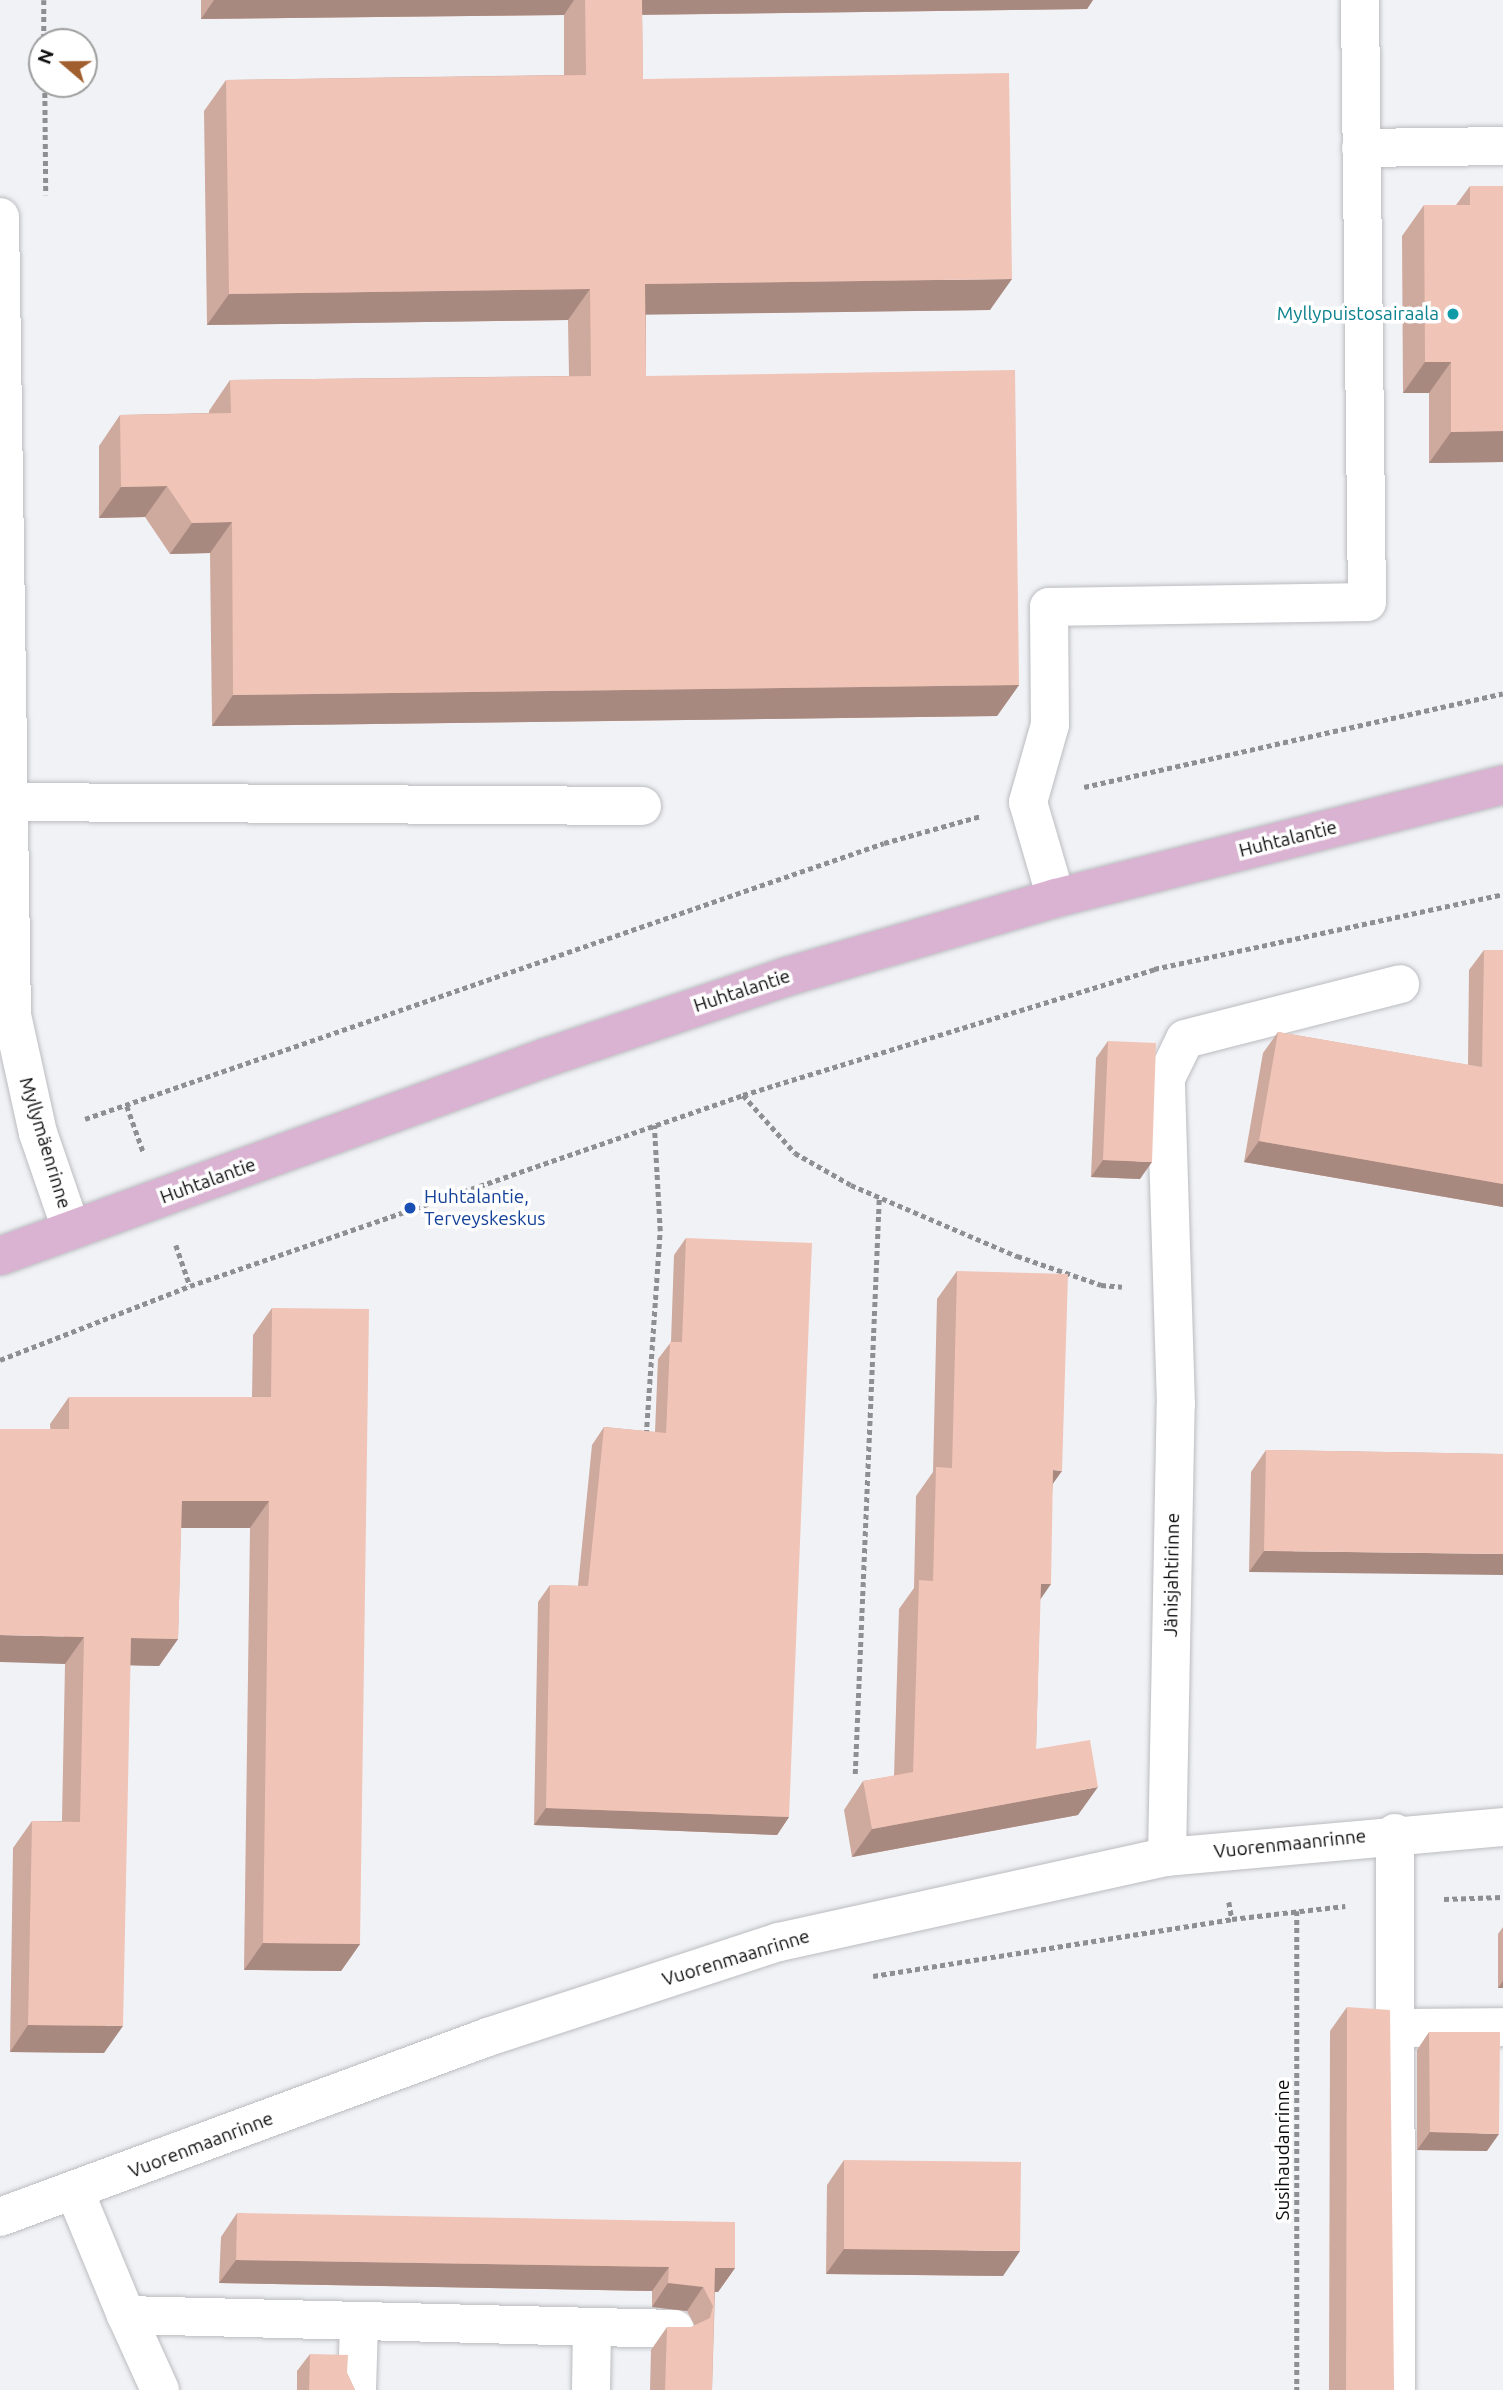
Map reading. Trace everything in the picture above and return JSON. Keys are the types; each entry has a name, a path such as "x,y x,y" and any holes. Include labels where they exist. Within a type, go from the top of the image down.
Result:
{"main road":[{"name":"Huhtalantie","path":"0,1256 786,976 1056,898 1503,785"}],"street":[{"path":"1056,898 1028,802 1050,725 1049,607 1367,602 1360,0"},
{"path":"1361,148 1503,146"},
{"name":"Myllymäenrinne","path":"0,217 2,538 8,802 5,935 12,1015 38,1133 71,1229"},
{"path":"8,802 642,806"},
{"name":"Jänisjahtirinne","path":"1167,1857 1176,1405 1166,1079 1185,1039 1400,984"},
{"name":"Vuorenmaanrinne","path":"0,2217 75,2192 488,2037 779,1942 1167,1857 1395,1833 1503,1827"},
{"path":"1395,1833 1396,2390"},
{"path":"1394,2028 1503,2027"},
{"path":"75,2192 160,2390"},
{"path":"126,2315 675,2329"},
{"path":"357,2390 359,2322"},
{"path":"591,2390 592,2328"}],"path":[{"path":"44,0 44,28"},
{"path":"38,1133 884,843 1028,802 1503,693"},
{"path":"0,1360 203,1282 743,1095 1154,969 1503,894"},
{"path":"743,1095 795,1153 879,1198 1006,1252 1101,1285 1172,1293"},
{"path":"646,1438 660,1231 654,1125"},
{"path":"855,1774 879,1198"},
{"path":"867,1977 1297,1911 1395,1901 1503,1897"},
{"name":"Susihaudanrinne","path":"1297,1911 1297,2390"}],"building":[{"path":"585,0 642,0 643,79 1009,73 1012,279 645,284 646,376 1015,370 1019,685 233,695 232,522 192,523 167,486 121,487 120,415 231,413 230,380 591,376 590,289 229,294 226,80 586,75"},
{"name":"Myllypuistosairaala","path":"1470,186 1503,186 1503,431 1451,432 1451,362 1425,362 1424,205 1470,205"},
{"path":"1484,950 1503,950 1503,1184 1259,1141 1278,1032 1482,1067"},
{"path":"1108,1041 1156,1043 1152,1162 1103,1160"},
{"path":"686,1238 812,1243 789,1817 546,1808 550,1585 588,1586 604,1427 666,1433 670,1342 682,1342"},
{"path":"957,1271 1068,1274 1062,1471 1053,1470 1051,1584 1041,1584 1036,1749 1090,1740 1098,1787 872,1829 863,1781 913,1772 919,1580 933,1581 936,1467 952,1468"},
{"path":"272,1308 369,1309 360,1944 263,1943 269,1501 182,1501 178,1639 131,1638 123,2026 28,2025 32,1821 80,1822 84,1637 0,1635 0,1429 69,1429 69,1397 271,1397"},
{"path":"1266,1450 1503,1454 1503,1554 1264,1551"},
{"path":"1347,2007 1390,2010 1394,2390 1346,2390"},
{"path":"1429,2032 1500,2032 1499,2134 1430,2132"},
{"path":"844,2160 1021,2162 1020,2251 844,2249"},
{"path":"237,2213 735,2222 735,2268 715,2268 712,2390 665,2390 667,2327 691,2327 710,2318 713,2306 703,2287 668,2283 669,2267 236,2260"},
{"path":"310,2354 348,2355 347,2373 355,2390 309,2390"}],"place":[{"name":"Myllypuistosairaala","path":"1453,314"},
{"name":"Huhtalantie, Terveyskeskus","path":"410,1208"}]}
